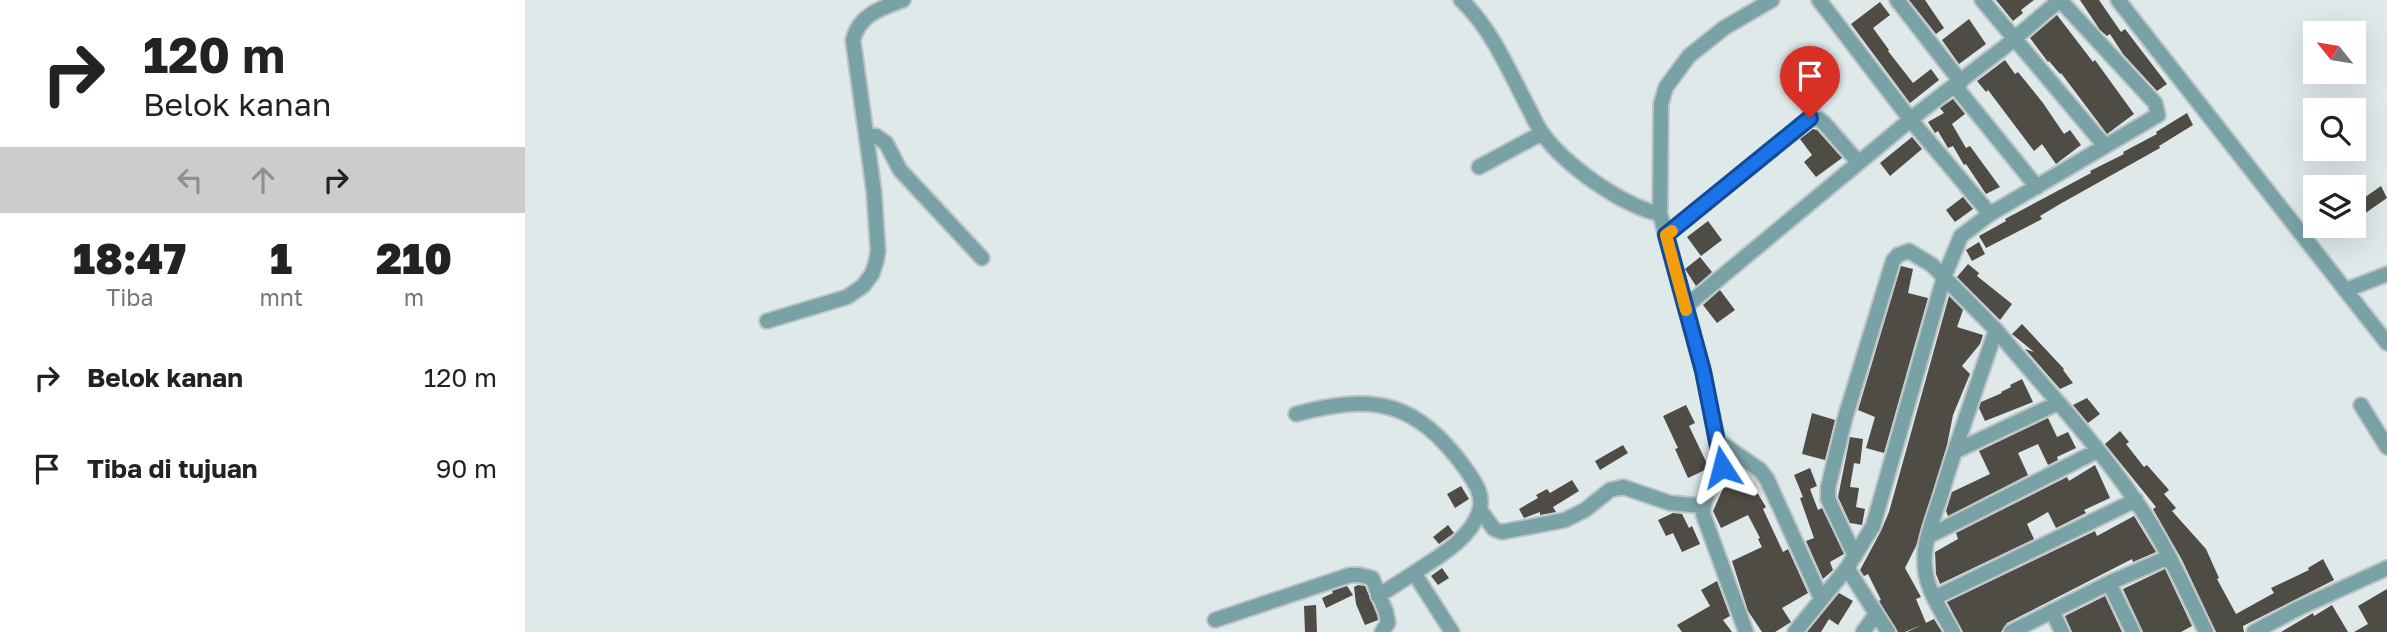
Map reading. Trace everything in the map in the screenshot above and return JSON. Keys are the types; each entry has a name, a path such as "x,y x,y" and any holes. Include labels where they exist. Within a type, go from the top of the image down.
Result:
{"street":[{"path":"767,321 847,297 863,286 872,274 878,251 874,192 855,53 855,33 860,24 875,10 903,0"},
{"path":"1461,0 1479,20 1542,133 1569,160 1611,194 1632,206 1660,214"},
{"path":"1747,632 1705,522 1703,506 1722,467 1703,371 1660,214 1660,118 1666,87 1689,56 1709,38 1772,0"},
{"path":"1819,0 1910,119 1990,214"},
{"path":"1897,0 2037,187"},
{"path":"1982,0 2105,146"},
{"path":"1685,307 1910,119 2014,40 2060,0 2155,103 2158,110 2158,115 2153,120 1990,214 1961,236 1944,277 1869,535 1795,632"},
{"path":"2118,0 2387,343"},
{"path":"1666,235 1810,118 1824,122 1859,162"},
{"path":"1479,167 1542,133"},
{"path":"867,136 876,136 887,143 900,170 982,258"},
{"path":"1888,632 1876,614 1851,562 1828,499 1828,488 1845,418 1893,261 1898,255 1909,251 1932,265 1996,330 2136,500 2169,557 2206,632"},
{"path":"2346,290 2387,274"},
{"path":"1954,632 1934,598 1925,569 1929,537 1996,330"},
{"path":"1296,414 1331,404 1350,403 1381,405 1412,416 1443,440 1476,483 1480,495 1480,510 1466,533 1451,548 1378,596"},
{"path":"1956,451 2058,403"},
{"path":"2361,405 2387,447"},
{"path":"1718,441 1759,470 1767,479 1821,598"},
{"path":"1929,537 2097,451"},
{"path":"1480,510 1494,529 1501,532 1565,520 1585,510 1615,488 1631,488 1670,503 1703,506"},
{"path":"1934,598 2136,500"},
{"path":"2011,632 2109,583 2169,557"},
{"path":"2254,632 2299,608 2387,568"},
{"path":"1414,573 1452,632"},
{"path":"1216,620 1360,575 1372,578 1388,619 1387,627 1382,632"},
{"path":"2109,583 2133,632"},
{"path":"2052,611 2063,632"},
{"path":"1863,632 1876,614"}],"building":[{"path":"1909,0 1925,0 1944,28 1936,34"},
{"path":"1996,0 2034,0 2021,10 2023,13 2013,21"},
{"path":"2080,0 2099,0 2121,32 2125,29 2167,84 2157,91 2123,54 2110,34 2107,36 2100,30"},
{"path":"1880,2 1890,15 1873,28 1888,51 1913,83 1931,69 1939,80 1910,103 1851,24"},
{"path":"2057,15 2093,62 2095,60 2134,114 2107,134 2061,73 2048,62 2030,38"},
{"path":"1969,19 1986,44 1959,64 1942,40"},
{"path":"2005,60 2043,103 2064,134 2070,130 2081,145 2056,164 2042,144 2034,151 1988,90 1986,92 1977,81"},
{"path":"1953,99 1965,114 1952,124 1966,148 1970,146 2000,187 1986,194 1953,146 1948,148 1938,131 1935,133 1928,122 1944,113 1940,108"},
{"path":"2187,113 2193,125 2159,146 2160,148 2040,216 2042,219 1986,248 1979,236 2124,154 2123,152 2157,134 2156,132"},
{"path":"1813,129 1817,130 1842,158 1816,177 1804,162 1812,155 1800,139"},
{"path":"1912,137 1922,149 1890,176 1880,163"},
{"path":"2381,186 2387,198 2366,213 2366,197"},
{"path":"1963,197 1973,209 1955,222 1946,210"},
{"path":"1708,221 1722,240 1701,256 1687,237"},
{"path":"1979,242 1985,254 1972,261 1966,250"},
{"path":"1700,257 1712,272 1696,286 1685,269"},
{"path":"1968,264 1979,273 1977,276 2012,304 2000,320 1957,277"},
{"path":"1901,266 1913,269 1908,293 1928,298 1884,453 1866,448 1875,417 1858,410"},
{"path":"1720,290 1735,310 1717,323 1703,305"},
{"path":"1949,296 1963,310 1957,327 1983,335 1980,344 1962,366 1970,374 1953,415 1947,445 1916,546 1905,568 1921,597 1916,599 1926,623 1905,632 1898,632 1879,601 1881,600 1868,574 1864,576 1860,570 1889,512"},
{"path":"2022,324 2064,369 2073,383 2060,389 2025,349 2034,352 2012,334"},
{"path":"2022,379 2033,402 1985,421 1979,408 1981,402 2002,393"},
{"path":"2087,398 2100,414 2088,423 2073,405"},
{"path":"1686,405 1695,423 1689,426 1709,468 1688,478 1663,416"},
{"path":"1812,413 1835,420 1825,460 1802,454"},
{"path":"2048,418 2057,437 2068,432 2076,448 2057,457 2058,460 2048,465 2038,444 2018,453 2028,475 1948,516 1946,511 1952,492 1990,474 1979,451"},
{"path":"2120,431 2129,442 2126,444 2144,467 2147,465 2169,490 2164,494 2176,508 2172,511 2206,549 2219,578 2217,579 2236,614 2274,593 2271,588 2309,570 2308,568 2323,559 2334,580 2243,626 2244,632 2216,632 2182,560 2153,509 2156,507 2105,444"},
{"path":"1850,437 1863,439 1860,464 1854,463 1850,487 1859,488 1856,507 1865,509 1862,525 1850,523 1838,497"},
{"path":"1623,445 1628,453 1600,470 1595,461"},
{"path":"2095,465 2110,498 2084,510 2086,513 2056,528 2048,512 2027,524 2034,539 1940,584 1936,574 1935,552 1958,539 1956,533 2067,477 2069,481"},
{"path":"1810,468 1817,486 1810,489 1818,510 1822,508 1844,554 1830,562 1833,570 1823,579 1806,541 1814,538 1794,475"},
{"path":"1747,476 1766,507 1763,509 1783,552 1788,549 1808,593 1782,608 1791,622 1775,632 1762,632 1748,611 1732,561 1762,547 1758,539 1760,538 1748,515 1721,528 1713,511 1726,482 1730,487"},
{"path":"1572,480 1579,491 1553,507 1556,512 1540,515 1540,512 1524,518 1519,509 1538,498 1536,495 1547,489 1550,493"},
{"path":"1461,486 1469,499 1455,508 1447,494"},
{"path":"1673,513 1682,514 1689,528 1692,526 1700,544 1682,552 1673,533 1666,536 1658,520"},
{"path":"2134,516 2156,552 2133,562 2132,559 2007,623 2001,632 1963,632 1947,602 2095,531 2097,536"},
{"path":"1448,525 1454,533 1439,544 1433,537"},
{"path":"1442,568 1449,578 1438,585 1431,576"},
{"path":"2165,569 2192,626 2181,632 2143,632 2123,589"},
{"path":"1717,581 1730,616 1723,620 1732,632 1682,632 1677,625 1710,606 1701,590"},
{"path":"1347,586 1353,595 1326,608 1322,598"},
{"path":"1365,586 1378,620 1365,625 1356,604 1354,587"},
{"path":"2387,589 2387,632 2354,632 2368,624 2358,606"},
{"path":"1839,593 1853,601 1838,625 1829,619 1821,632 1807,632"},
{"path":"2105,596 2122,632 2072,632 2065,616"},
{"path":"1316,605 1317,632 1305,632 1304,606"},
{"path":"2332,605 2348,632 2281,632 2313,613 2314,616"},
{"path":"1934,619 1942,632 1907,632"}],"slow traffic":[{"path":"1672,231 1666,235 1686,310"}],"route":[{"path":"1722,467 1703,371 1666,235 1810,118"}]}
